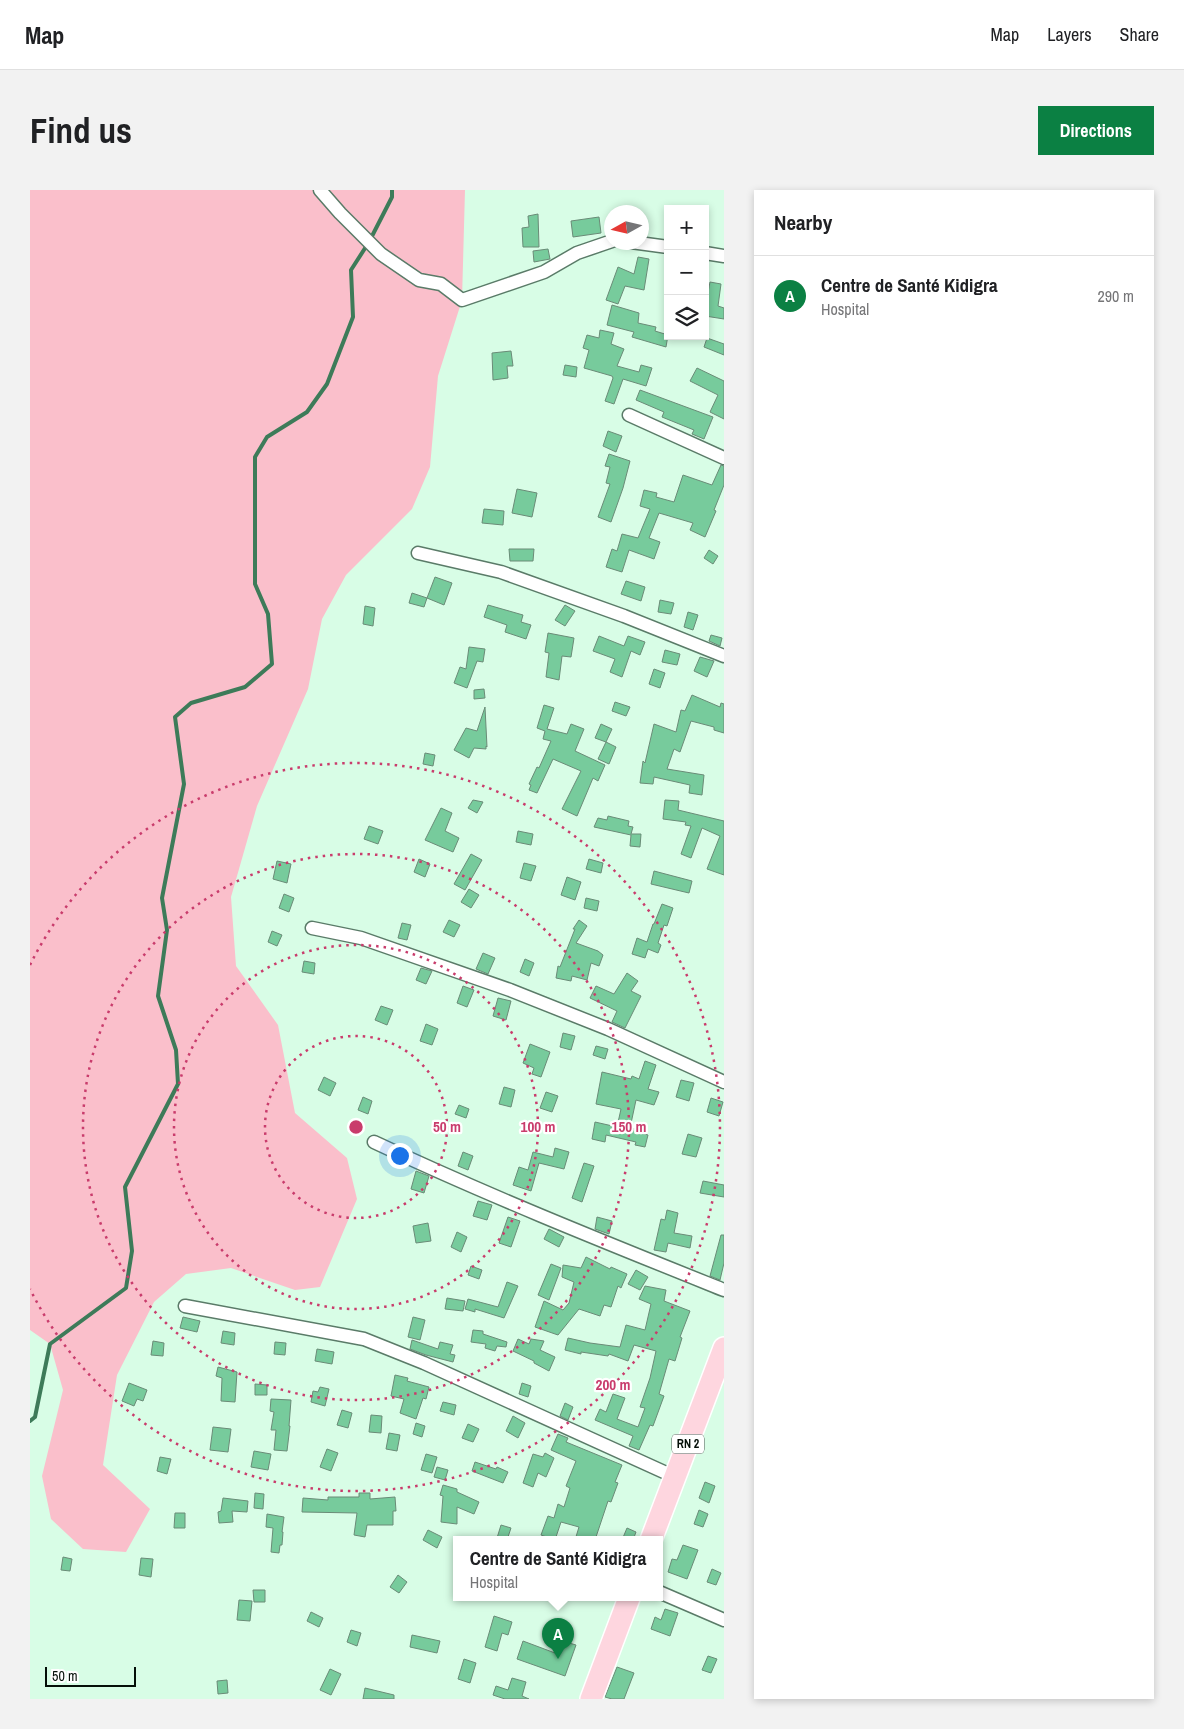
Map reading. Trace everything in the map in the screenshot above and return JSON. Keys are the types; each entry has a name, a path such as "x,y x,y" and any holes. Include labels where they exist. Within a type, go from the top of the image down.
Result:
{"main road":[{"name":"RN 2","path":"653,1536 724,1348"},
{"path":"591,1699 628,1601"}],"street":[{"path":"320,190 381,254 419,280 441,284 462,300 544,272 577,253 604,244"},
{"path":"649,244 664,246"},
{"path":"709,254 724,256"},
{"path":"629,415 724,458"},
{"path":"418,553 501,572 624,616 724,656"},
{"path":"312,928 361,938 510,990 608,1029 724,1082"},
{"path":"374,1142 564,1225 724,1290"},
{"path":"185,1306 364,1339 424,1363 675,1477"},
{"path":"663,1594 724,1620"}],"shaded area":[{"path":"30,190 465,190 462,300 438,376 430,467 412,509 346,575 322,619 308,689 257,806 231,897 236,966 278,1025 295,1113 347,1158 357,1199 320,1287 295,1290 231,1268 186,1274 154,1302 117,1375 103,1465 150,1509 126,1552 83,1549 51,1519 42,1476 63,1390 50,1344 30,1330"}],"building":[{"path":"538,214 539,247 523,247 522,228 529,227 528,216"},
{"path":"599,217 601,233 573,237 571,221"},
{"path":"548,249 550,259 534,262 533,251"},
{"path":"638,257 649,259 644,290 625,286 618,304 606,300 618,267 634,274"},
{"path":"710,282 721,284 718,306 724,308 724,319 709,317"},
{"path":"612,305 639,313 638,323 656,327 655,331 664,334 664,340 667,340 666,347 632,337 634,332 607,325"},
{"path":"600,330 614,333 611,344 624,349 617,366 639,372 641,365 652,368 646,386 623,379 614,404 605,401 613,378 612,376 584,368 589,350 583,348 587,335 599,338"},
{"path":"709,339 724,344 724,355 704,347 706,340"},
{"path":"511,351 513,366 507,366 508,378 493,380 492,353"},
{"path":"565,365 577,367 576,377 563,375"},
{"path":"697,368 724,381 724,419 710,412 718,395 690,381"},
{"path":"640,390 713,417 704,439 692,434 694,430 662,417 664,412 636,400"},
{"path":"608,431 622,436 616,452 603,446"},
{"path":"609,454 630,461 611,522 598,517 610,484 606,483 610,467 605,466"},
{"path":"721,465 724,466 724,485 705,537 690,530 693,523 659,513 649,538 660,542 654,559 629,550 622,572 606,567 612,549 617,551 622,534 638,538 650,509 640,506 644,490 657,493 656,497 674,502 683,475 712,485"},
{"path":"517,489 537,493 532,517 512,513"},
{"path":"484,509 504,511 503,525 482,523"},
{"path":"509,549 534,549 533,561 510,561"},
{"path":"709,550 718,556 713,564 704,558"},
{"path":"435,577 452,583 444,605 427,598"},
{"path":"626,581 645,587 641,601 621,594"},
{"path":"412,593 427,598 424,607 409,603"},
{"path":"660,600 674,603 671,614 658,612"},
{"path":"488,605 523,615 521,622 531,625 526,639 505,632 507,625 484,617"},
{"path":"565,605 575,611 565,626 555,620"},
{"path":"365,606 375,608 373,626 363,624"},
{"path":"688,612 698,615 693,630 684,627"},
{"path":"548,633 574,638 571,657 562,656 559,680 546,677 549,653 545,652"},
{"path":"711,635 722,638 720,646 709,641"},
{"path":"599,636 624,646 628,636 645,642 640,655 631,651 622,677 610,672 615,659 593,651"},
{"path":"469,647 485,649 483,662 477,661 467,688 454,683 460,667 466,669"},
{"path":"665,650 680,654 677,665 662,662"},
{"path":"700,657 714,661 707,677 694,671"},
{"path":"654,669 665,673 660,688 649,684"},
{"path":"484,689 485,698 474,699 474,690"},
{"path":"692,695 720,707 721,703 724,704 724,733 714,730 714,727 691,721 680,752 674,749 667,769 704,775 702,795 689,793 690,785 654,777 653,784 640,783 643,761 645,763 654,724 676,732 681,710 685,711"},
{"path":"615,702 630,707 626,716 612,711"},
{"path":"544,705 554,708 547,729 567,734 571,724 584,729 575,751 605,765 598,781 593,778 577,816 562,809 581,771 553,759 537,793 529,790 531,785 529,784 537,767 539,768 551,741 543,739 545,731 537,728"},
{"path":"485,707 487,747 486,749 474,748 469,758 454,750 466,728 477,731"},
{"path":"601,724 612,729 606,742 595,738"},
{"path":"606,742 616,747 609,764 598,759"},
{"path":"425,753 435,755 433,766 423,764"},
{"path":"473,800 483,802 477,813 468,808"},
{"path":"665,800 679,801 678,810 724,821 724,875 707,869 720,836 702,828 691,858 681,854 691,826 685,825 686,822 663,819"},
{"path":"441,808 452,813 445,831 459,838 453,852 425,840"},
{"path":"608,816 629,821 628,826 633,827 631,834 641,834 640,847 630,846 631,835 594,827 598,818 607,820"},
{"path":"369,826 383,831 378,844 364,839"},
{"path":"518,831 533,834 531,845 516,842"},
{"path":"471,854 482,860 465,890 454,884"},
{"path":"419,859 430,864 425,877 414,872"},
{"path":"589,859 603,863 601,873 586,869"},
{"path":"277,861 291,864 287,883 273,879"},
{"path":"524,863 536,866 531,881 520,878"},
{"path":"654,871 692,881 689,893 651,884"},
{"path":"567,877 581,882 575,900 561,895"},
{"path":"469,889 479,895 471,908 461,902"},
{"path":"284,894 294,898 289,912 279,908"},
{"path":"586,898 599,901 597,911 584,908"},
{"path":"662,904 673,908 667,926 664,925 658,943 661,945 658,953 648,949 645,958 632,954 637,938 647,942"},
{"path":"449,920 460,925 454,937 443,932"},
{"path":"579,920 587,926 576,943 598,951 603,955 599,966 591,963 587,980 572,976 571,981 556,978 558,966 560,967 575,929 573,929"},
{"path":"402,923 411,925 407,940 398,938"},
{"path":"272,931 282,935 277,946 268,942"},
{"path":"483,953 495,958 488,974 476,969"},
{"path":"525,959 534,963 529,976 520,972"},
{"path":"304,961 315,963 314,974 302,972"},
{"path":"421,968 432,971 426,984 416,980"},
{"path":"627,973 638,981 631,991 641,996 625,1028 612,1022 617,1011 590,998 596,986 614,994"},
{"path":"463,986 474,990 467,1007 457,1003"},
{"path":"498,998 511,1001 506,1020 493,1016"},
{"path":"381,1006 393,1010 387,1025 375,1020"},
{"path":"426,1024 438,1029 432,1045 420,1041"},
{"path":"563,1033 575,1036 571,1050 560,1047"},
{"path":"530,1044 550,1052 541,1077 532,1074 534,1068 523,1063"},
{"path":"596,1046 608,1049 605,1059 593,1055"},
{"path":"645,1061 656,1065 648,1089 659,1092 654,1105 636,1100 630,1128 648,1135 645,1147 635,1145 636,1142 606,1135 605,1142 592,1139 595,1122 617,1127 621,1109 596,1104 602,1072 631,1079 632,1076 639,1079"},
{"path":"324,1077 336,1083 330,1096 318,1090"},
{"path":"681,1080 694,1083 689,1101 676,1097"},
{"path":"504,1087 515,1090 511,1107 499,1104"},
{"path":"546,1092 558,1096 552,1112 540,1108"},
{"path":"363,1097 372,1101 368,1114 358,1110"},
{"path":"711,1098 723,1102 719,1116 707,1112"},
{"path":"459,1105 469,1109 466,1118 455,1114"},
{"path":"688,1134 702,1138 696,1157 682,1154"},
{"path":"555,1148 569,1152 564,1169 539,1163 531,1191 513,1185 519,1167 528,1170 533,1152 553,1157"},
{"path":"463,1152 473,1156 468,1170 458,1166"},
{"path":"584,1163 594,1166 582,1202 572,1198"},
{"path":"416,1171 429,1176 424,1193 411,1189"},
{"path":"703,1181 724,1185 724,1197 700,1193"},
{"path":"478,1201 492,1205 487,1220 473,1216"},
{"path":"667,1210 678,1213 674,1233 692,1236 690,1248 668,1243 666,1252 654,1250 661,1219 665,1220"},
{"path":"508,1217 520,1221 511,1247 499,1243"},
{"path":"597,1217 612,1221 609,1234 595,1229"},
{"path":"428,1223 431,1241 416,1243 413,1226"},
{"path":"549,1229 564,1237 559,1247 544,1239"},
{"path":"457,1232 467,1237 461,1252 451,1247"},
{"path":"721,1235 724,1235 724,1263 720,1280 710,1276"},
{"path":"586,1257 610,1269 611,1267 627,1274 621,1288 618,1286 611,1307 604,1305 600,1316 579,1309 558,1335 535,1327 544,1301 563,1310 569,1303 574,1282 562,1277 563,1265 581,1268"},
{"path":"551,1264 561,1268 549,1300 538,1295"},
{"path":"471,1266 482,1270 479,1279 468,1275"},
{"path":"636,1270 648,1277 640,1290 628,1284"},
{"path":"507,1282 518,1286 504,1318 475,1309 475,1312 465,1309 468,1299 498,1307"},
{"path":"645,1286 666,1290 664,1301 690,1311 680,1337 682,1338 675,1361 669,1359 659,1394 664,1396 653,1426 650,1425 639,1450 629,1446 633,1436 595,1420 600,1409 606,1412 613,1394 625,1398 617,1419 638,1427 645,1408 640,1407 650,1378 656,1351 634,1345 628,1361 609,1354 608,1356 581,1352 581,1354 565,1350 568,1338 620,1347 626,1325 645,1330 651,1304 639,1299"},
{"path":"447,1298 465,1301 463,1311 445,1309"},
{"path":"183,1317 200,1321 197,1332 180,1328"},
{"path":"413,1317 425,1320 420,1340 408,1337"},
{"path":"473,1330 483,1331 483,1334 507,1342 506,1347 497,1346 495,1351 485,1348 486,1344 471,1342"},
{"path":"223,1331 235,1333 234,1345 221,1343"},
{"path":"518,1339 529,1344 531,1339 544,1341 540,1350 555,1357 549,1371 513,1351"},
{"path":"412,1340 438,1349 440,1342 453,1345 450,1354 455,1355 453,1362 410,1349"},
{"path":"153,1341 164,1343 163,1356 151,1355"},
{"path":"275,1342 286,1343 285,1355 274,1354"},
{"path":"317,1349 334,1352 332,1364 315,1361"},
{"path":"218,1367 237,1372 235,1402 221,1401 222,1378 216,1376"},
{"path":"395,1375 408,1378 407,1381 429,1387 426,1399 423,1398 416,1419 400,1413 404,1399 391,1396"},
{"path":"129,1383 147,1390 143,1401 137,1399 134,1406 122,1401"},
{"path":"522,1383 531,1386 528,1397 519,1394"},
{"path":"255,1384 267,1385 267,1395 255,1395"},
{"path":"320,1387 329,1389 325,1406 311,1402 313,1391 318,1392"},
{"path":"271,1399 291,1400 287,1451 274,1450 276,1430 271,1430 274,1412 270,1411"},
{"path":"443,1402 456,1405 454,1415 440,1411"},
{"path":"565,1403 573,1407 568,1420 560,1416"},
{"path":"342,1410 352,1413 348,1428 337,1425"},
{"path":"371,1415 382,1416 381,1433 369,1432"},
{"path":"513,1416 525,1423 518,1438 506,1431"},
{"path":"416,1423 425,1426 422,1437 413,1434"},
{"path":"468,1424 479,1429 473,1442 462,1438"},
{"path":"213,1427 231,1429 228,1452 210,1450"},
{"path":"389,1433 400,1435 397,1451 386,1449"},
{"path":"558,1434 568,1438 566,1442 622,1465 615,1482 618,1483 611,1502 608,1501 596,1536 576,1536 579,1527 561,1522 556,1536 541,1535 548,1516 554,1518 558,1504 564,1507 570,1488 566,1486 576,1461 551,1450"},
{"path":"327,1449 338,1453 331,1471 320,1467"},
{"path":"254,1451 271,1454 268,1470 251,1467"},
{"path":"545,1453 554,1458 546,1477 538,1473 533,1487 523,1483 533,1454 543,1457"},
{"path":"426,1454 437,1457 432,1473 421,1470"},
{"path":"160,1457 171,1459 167,1474 157,1471"},
{"path":"475,1462 496,1469 497,1467 508,1472 503,1483 472,1471"},
{"path":"437,1467 448,1470 445,1480 434,1477"},
{"path":"705,1482 715,1486 709,1503 699,1498"},
{"path":"443,1485 457,1489 457,1492 479,1502 474,1514 457,1507 457,1524 441,1522 443,1496 440,1495"},
{"path":"255,1493 264,1494 263,1509 254,1508"},
{"path":"359,1493 370,1493 370,1499 395,1497 396,1511 393,1511 393,1525 367,1525 365,1537 354,1535 357,1513 302,1512 303,1498 328,1500 328,1497 359,1497"},
{"path":"223,1498 248,1501 247,1512 232,1511 233,1522 219,1523 218,1512 221,1511"},
{"path":"699,1510 708,1514 703,1527 694,1524"},
{"path":"175,1513 185,1513 185,1528 174,1528"},
{"path":"267,1514 284,1517 282,1545 280,1545 279,1553 271,1552 273,1528 266,1527"},
{"path":"501,1525 511,1528 508,1536 498,1536"},
{"path":"627,1528 636,1532 634,1536 624,1536"},
{"path":"428,1530 442,1537 437,1548 423,1540"},
{"path":"683,1545 698,1550 687,1579 668,1572 672,1559 677,1560"},
{"path":"63,1557 72,1559 70,1571 61,1570"},
{"path":"141,1558 153,1559 151,1577 139,1575"},
{"path":"712,1569 721,1573 716,1585 707,1582"},
{"path":"398,1575 407,1582 399,1593 390,1587"},
{"path":"253,1590 265,1590 265,1602 254,1602"},
{"path":"239,1600 252,1601 250,1621 237,1620"},
{"path":"665,1609 678,1613 670,1636 651,1629 655,1617 661,1620"},
{"path":"311,1612 323,1618 319,1627 307,1621"},
{"path":"494,1616 512,1622 508,1635 502,1633 497,1651 485,1647"},
{"path":"351,1630 361,1633 357,1646 347,1642"},
{"path":"412,1635 440,1641 437,1653 410,1647"},
{"path":"559,1640 576,1645 565,1676 517,1659 523,1641 555,1653"},
{"path":"708,1656 717,1659 711,1673 702,1670"},
{"path":"464,1659 476,1663 470,1683 458,1679"},
{"path":"617,1667 634,1673 624,1699 605,1697"},
{"path":"330,1669 341,1674 331,1695 320,1690"},
{"path":"512,1678 526,1682 522,1696 529,1699 505,1699 493,1695 496,1686 508,1690"},
{"path":"227,1680 228,1693 218,1694 217,1681"},
{"path":"365,1688 394,1695 394,1699 363,1699"}],"waterway":[{"path":"30,1421 35,1417 50,1344 126,1288 132,1251 125,1187 178,1084 176,1050 158,996 167,930 162,898 184,784 175,717 191,703 245,687 272,664 268,614 255,584 255,457 267,437 307,412 327,384 353,317 351,270 369,242 392,197 392,190"}],"place":[{"name":"Centre de Santé Kidigra","path":"558,1659"}]}
